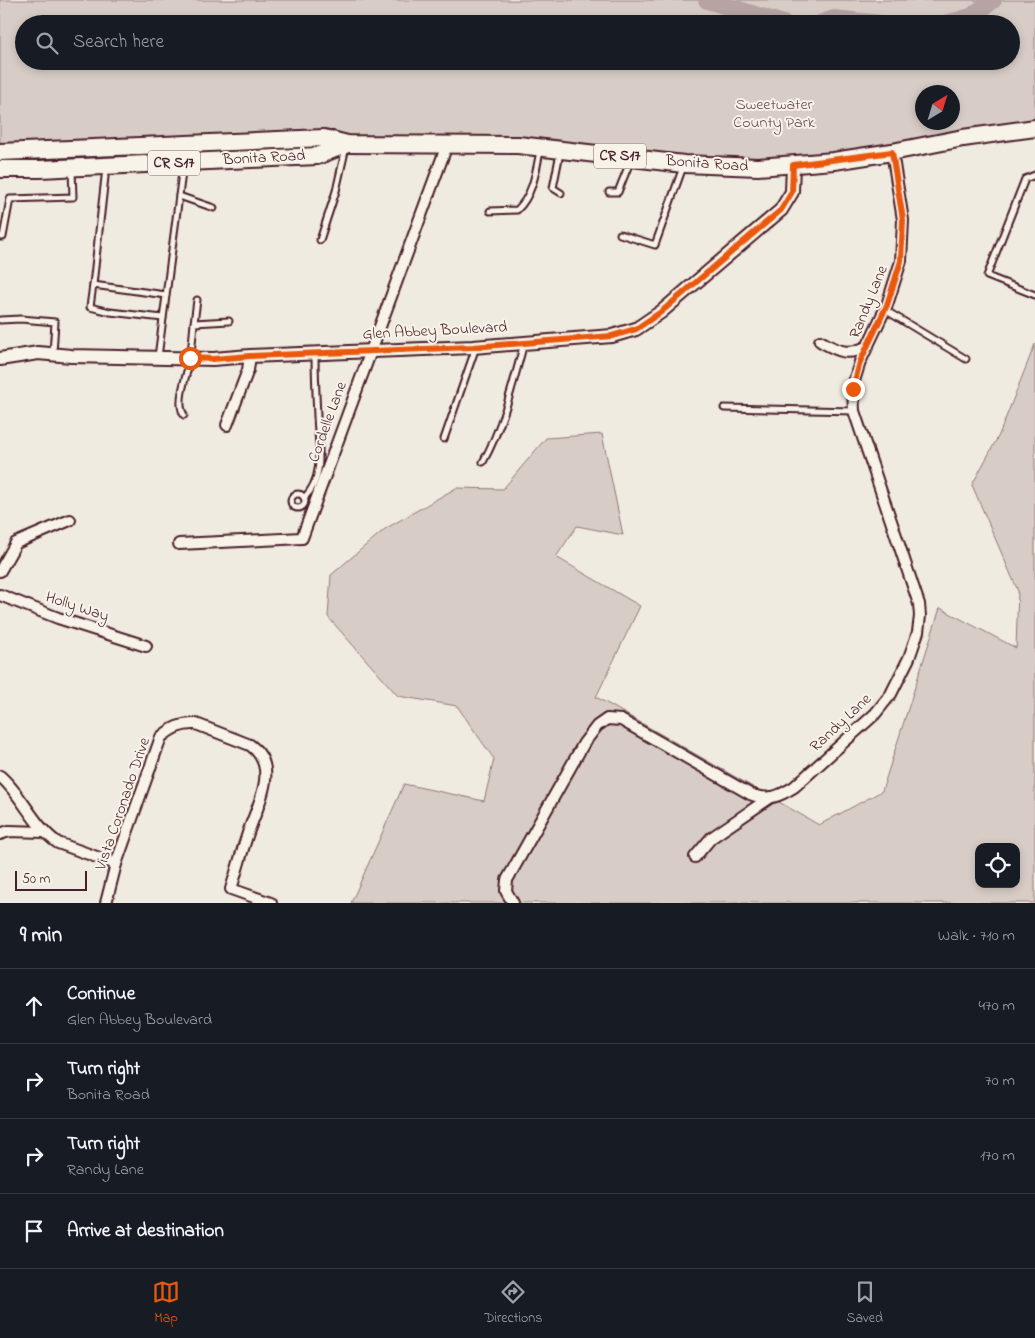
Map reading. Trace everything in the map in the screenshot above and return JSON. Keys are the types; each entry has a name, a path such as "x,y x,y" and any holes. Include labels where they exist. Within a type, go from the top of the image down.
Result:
{"main road":[{"name":"Bonita Road","path":"0,152 324,138 346,144 518,145 684,164 758,167 793,165 892,152 963,138 1035,128"},
{"name":"Bonita Road","path":"0,169 72,168 317,156 346,144"}],"street":[{"name":"Cordelle Lane","path":"179,544 302,538 447,145"},
{"name":"Randy Lane","path":"513,903 506,890 506,880 584,743 596,726 607,719 622,720 760,798 779,796 794,787 875,714 892,694 909,658 918,632 919,604 854,411 853,389 854,381 884,310 901,261 903,220 892,152"},
{"name":"Glen Abbey Boulevard","path":"0,359 38,353 213,359 476,346 612,336 636,329 661,312 781,210 792,192 793,165"},
{"path":"820,341 840,352 857,352 868,346"},
{"path":"227,425 248,370 250,356"},
{"path":"0,571 16,544 70,520"},
{"name":"Holly Way","path":"0,595 58,618 146,646"},
{"name":"Vista Coronado Drive","path":"106,903 116,864 161,737 180,725 196,724 250,745 256,749 263,759 266,772 263,793 248,832 231,889 271,903"},
{"path":"0,776 25,804 44,832 58,843 116,864"},
{"path":"695,857 710,838 771,796"},
{"path":"0,834 8,831 44,832"}],"lane":[{"path":"320,240 336,191 346,144"},
{"path":"490,211 517,210 522,206 528,196 540,148"},
{"path":"560,193 553,188 561,150"},
{"path":"609,192 618,192 631,158"},
{"path":"158,358 183,162"},
{"path":"620,234 655,245 684,164"},
{"path":"107,166 90,307 110,312 163,318"},
{"path":"0,237 2,237 10,199 73,197 72,168"},
{"path":"1035,174 1025,179 988,276 1035,295"},
{"path":"179,196 214,208"},
{"path":"93,285 166,295"},
{"path":"184,415 181,411 181,398 190,358 197,300"},
{"path":"884,310 966,359"},
{"path":"0,320 55,322 52,354"},
{"path":"194,323 229,321"},
{"path":"483,462 491,448 511,392 524,343"},
{"path":"444,440 476,346"},
{"path":"304,498 311,491 315,482 319,459 315,353"},
{"path":"724,408 854,411"}],"green space":[{"name":"Sweetwater County Park","path":"0,0 1035,0 1035,128 793,166 447,144 39,163 0,162"},
{"path":"1035,344 1035,903 351,903 404,784 484,801 494,759 457,706 398,696 328,617 331,575 385,529 456,488 503,489 546,438 602,434 623,535 577,526 556,557 640,606 596,697 819,825 882,791 940,608 1016,648 1018,591 972,485 999,435"}],"waterway":[{"path":"707,0 755,15"},
{"path":"974,15 993,0"}],"route":[{"path":"190,358 213,359 473,347 612,336 636,329 661,312 781,210 792,192 793,165 892,152 903,220 901,261 887,305 860,362 853,389"}]}
